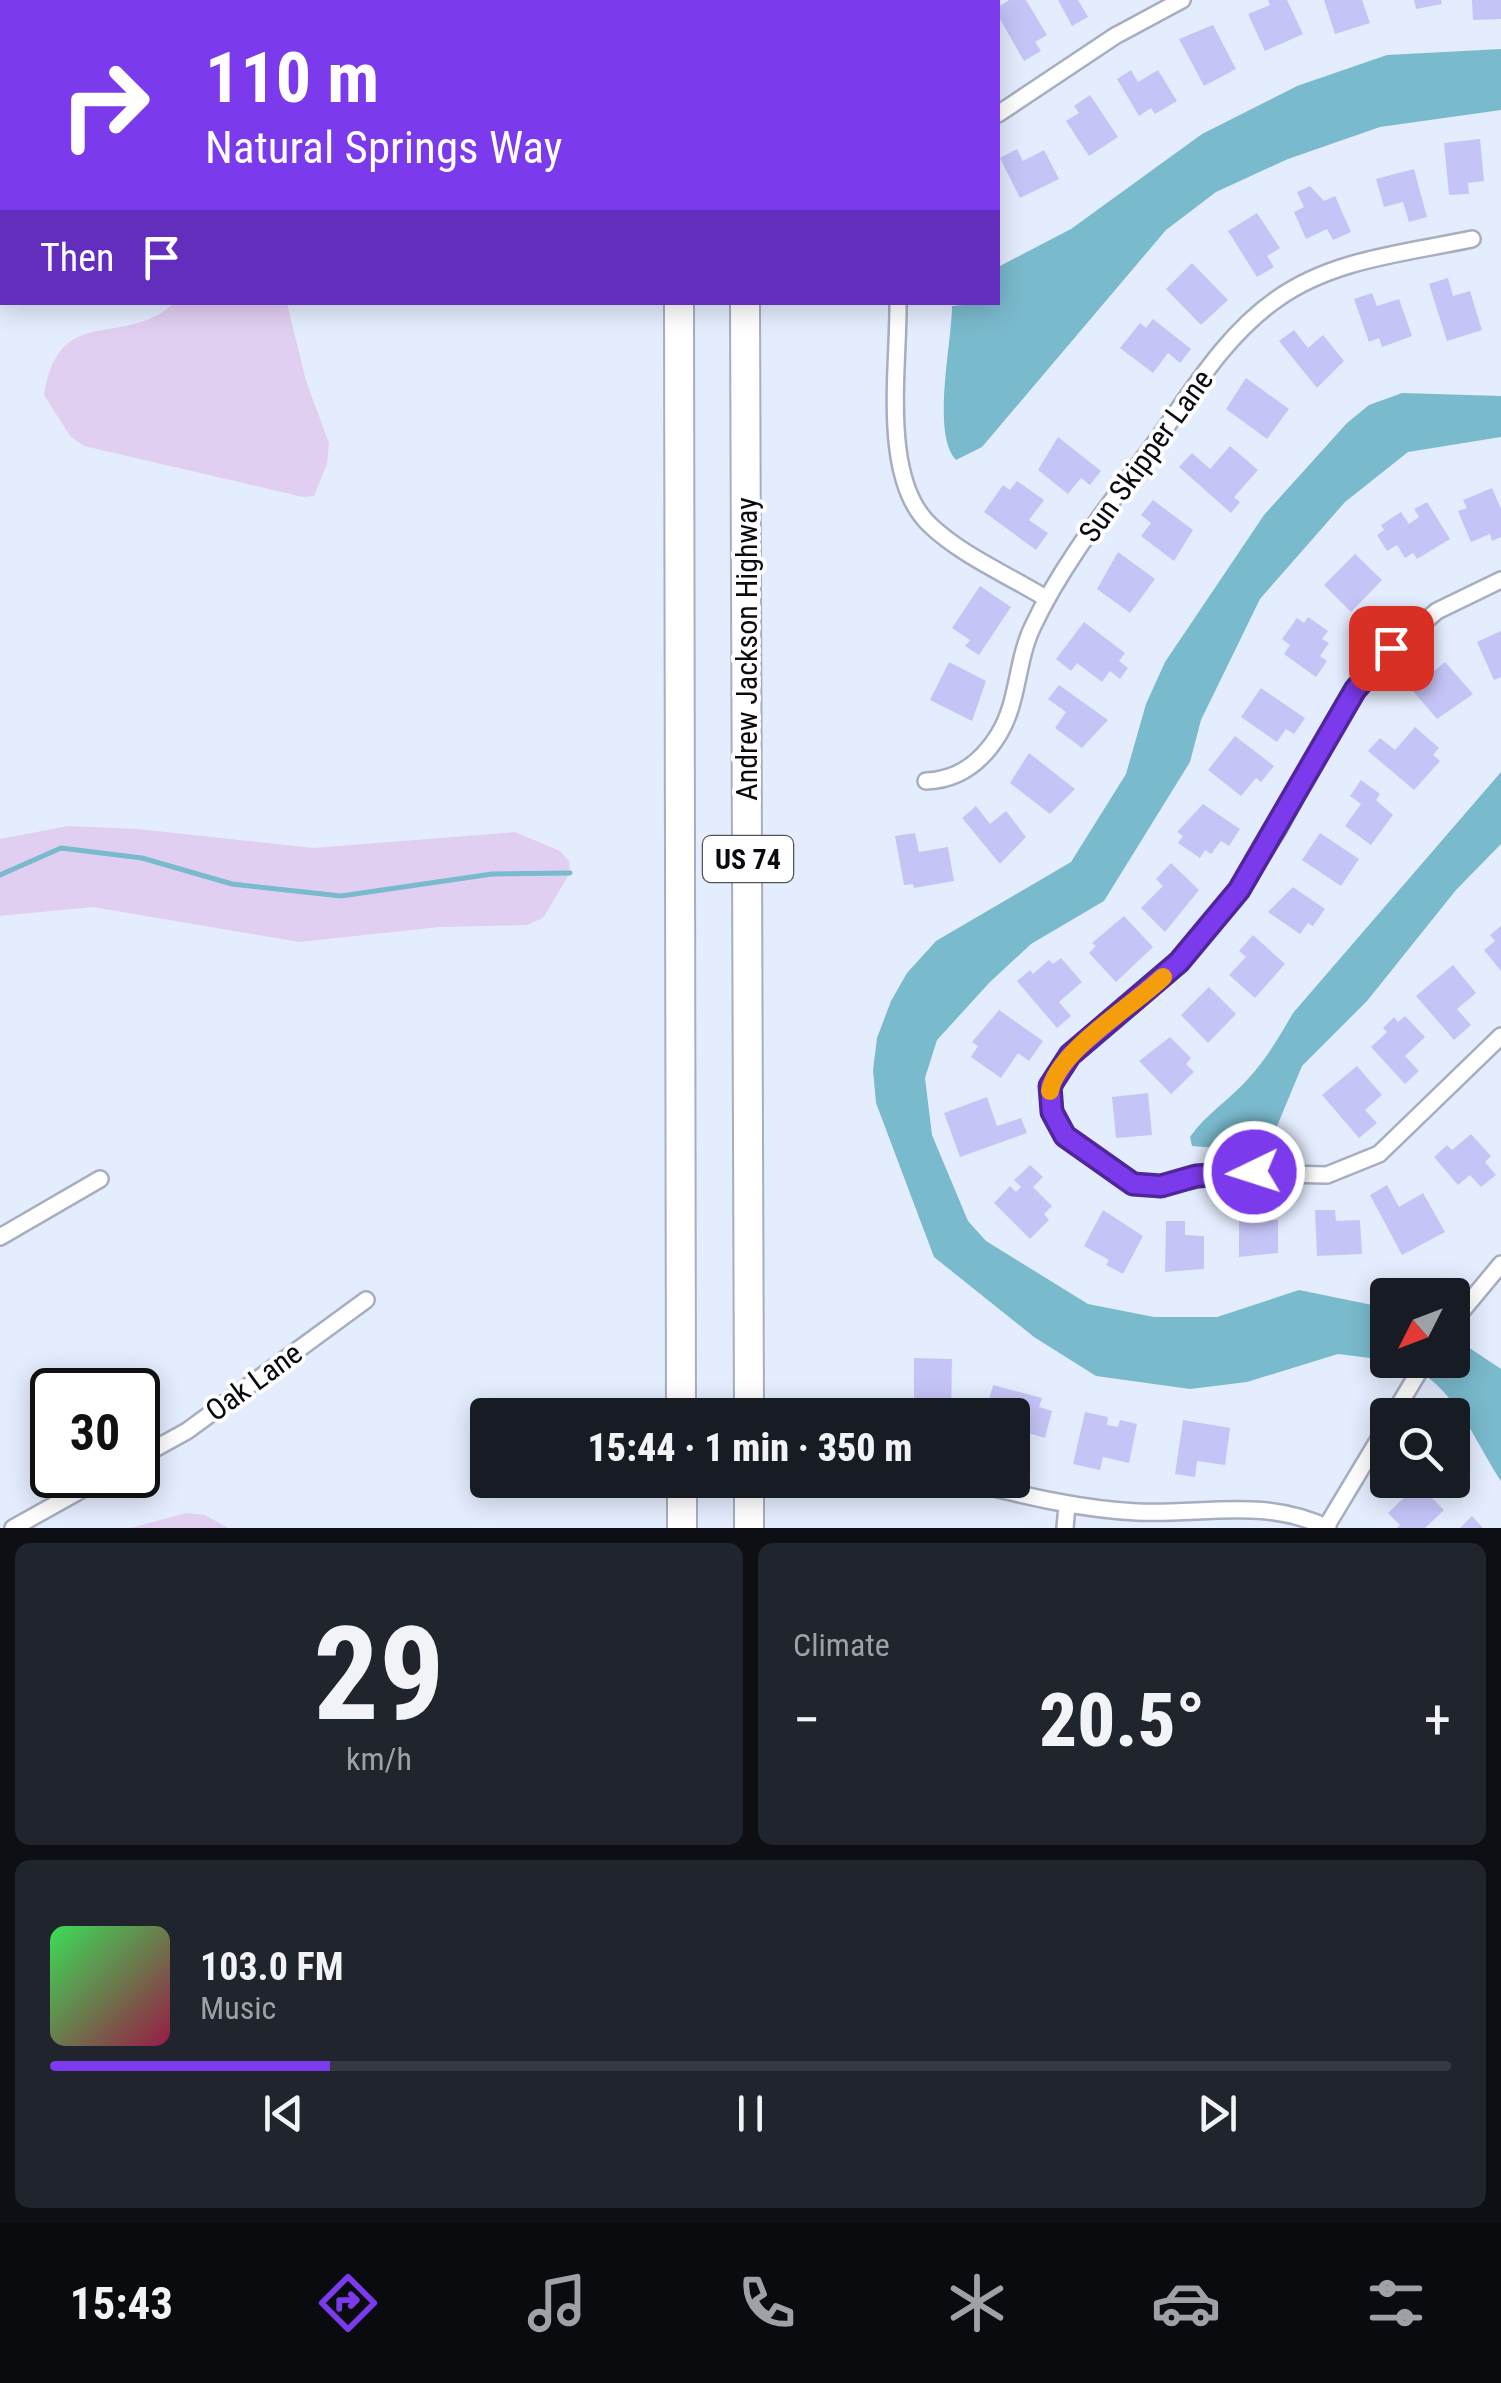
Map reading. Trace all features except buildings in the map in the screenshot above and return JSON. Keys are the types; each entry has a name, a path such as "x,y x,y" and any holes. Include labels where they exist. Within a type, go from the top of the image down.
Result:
{"highway":[{"name":"US 74","path":"679,305 682,1398"},
{"name":"Andrew Jackson Highway","path":"745,305 748,1398"},
{"path":"682,1498 682,1528"},
{"path":"748,1498 748,1528"}],"street":[{"path":"1000,113 1115,36 1182,0"},
{"name":"Sun Skipper Lane","path":"926,781 961,773 998,736 1011,707 1028,636 1047,598 1212,365 1257,315 1292,289 1334,270 1472,239"},
{"path":"898,305 900,469 910,498 932,527 1047,598"},
{"path":"1501,580 1422,621 1366,674 1239,890 1179,962 1061,1065 1049,1100 1065,1136 1133,1184 1161,1186 1230,1173 1327,1175 1380,1154 1501,1036"},
{"path":"0,1236 100,1179"},
{"path":"1470,1302 1501,1264"},
{"name":"Oak Lane","path":"160,1446 187,1431 366,1300"},
{"path":"1030,1496 1067,1505 1157,1512 1266,1508 1327,1527 1370,1454"},
{"path":"12,1528 66,1498"},
{"path":"1065,1528 1067,1505"}],"shaded area":[{"path":"171,305 287,305 306,381 329,443 327,464 314,496 303,497 84,446 70,436 44,395 52,366 63,348 78,337 154,317"},
{"path":"68,826 138,829 313,848 515,832 560,851 569,861 570,873 543,918 527,925 440,927 299,942 93,907 0,916 0,839"},
{"path":"186,1513 205,1515 228,1528 131,1528"}],"water":[{"path":"1501,49 1501,110 1380,127 1288,159 1216,192 1166,230 982,447 956,460 949,448 944,410 952,306 1000,305 1000,266 1071,229 1202,134 1297,86 1387,55"},
{"path":"1402,393 1501,396 1501,437 1408,452 1345,502 1260,599 1201,720 1190,762 1104,901 1031,944 990,982 937,1040 925,1078 932,1135 968,1221 986,1241 1088,1304 1154,1317 1217,1317 1299,1290 1370,1305 1370,1358 1338,1354 1247,1382 1190,1389 1096,1376 1034,1337 934,1257 876,1103 873,1070 877,1038 907,973 936,941 1071,862 1126,774 1146,704 1165,662 1264,515 1347,423 1369,405"},
{"path":"1501,772 1501,844 1456,890 1367,1001 1302,1066 1275,1131 1261,1142 1218,1148 1192,1146 1190,1137 1196,1129 1254,1072 1293,1013"},
{"path":"1470,1348 1501,1369 1501,1481 1470,1428 1470,1398 1449,1398 1428,1378 1470,1378"}],"waterway":[{"path":"0,875 61,848 142,858 232,884 341,896 492,874 570,873"}],"slow traffic":[{"path":"1050,1091 1054,1076 1070,1055 1163,977"}],"route":[{"path":"1254,1172 1196,1176 1161,1186 1133,1184 1065,1136 1052,1112 1050,1086 1070,1055 1129,1009 1208,930 1255,868 1355,690 1391,648"}]}
